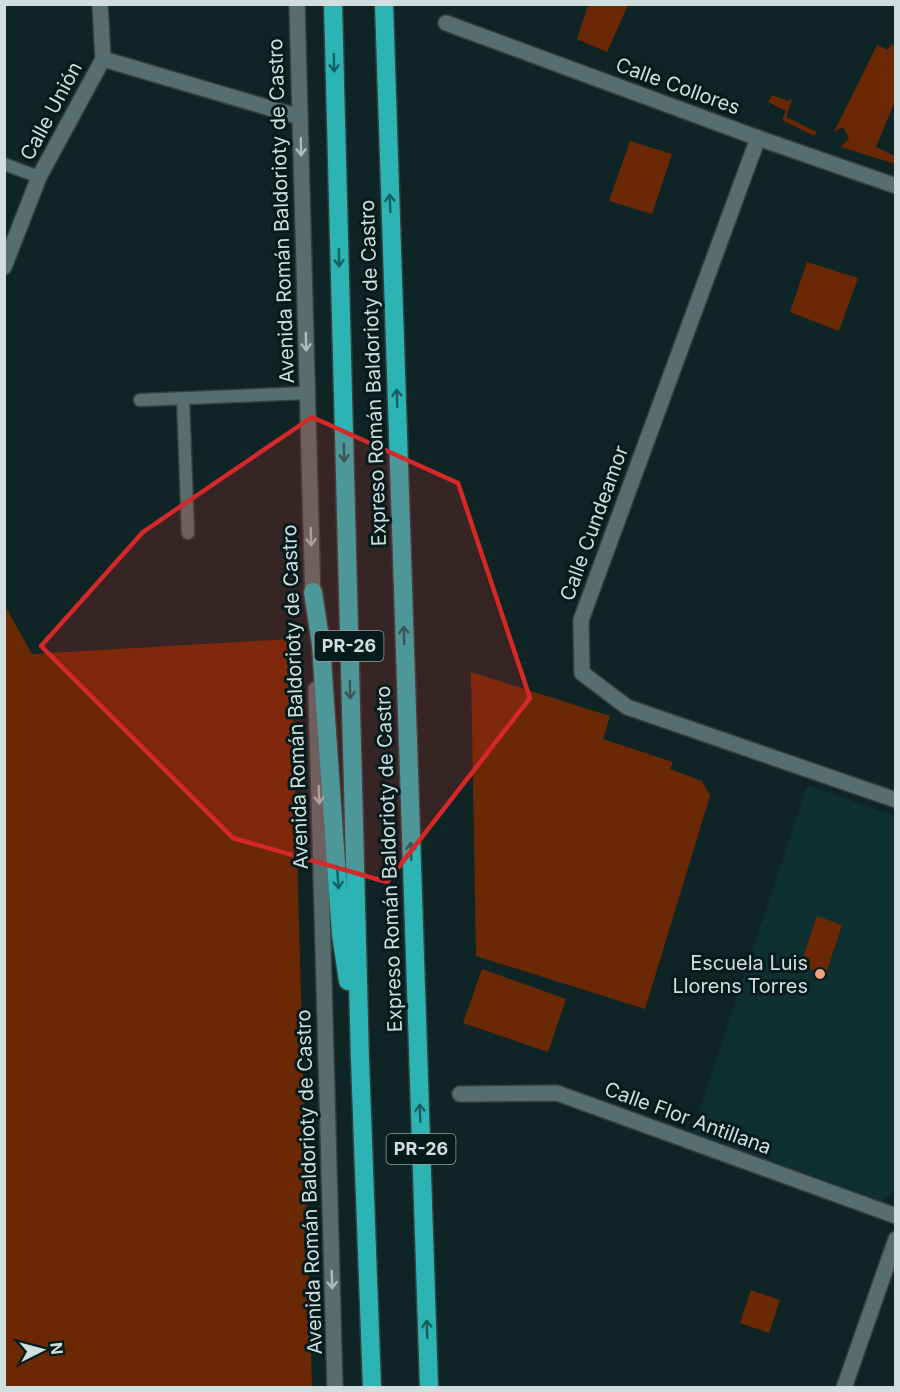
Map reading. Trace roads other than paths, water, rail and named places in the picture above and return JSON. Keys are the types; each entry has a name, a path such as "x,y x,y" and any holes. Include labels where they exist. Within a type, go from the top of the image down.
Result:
{"highway":[{"name":"Expreso Román Baldorioty de Castro","path":"333,4 360,1060 372,1388"},
{"name":"Expreso Román Baldorioty de Castro","path":"384,4 429,1388"},
{"path":"313,592 321,645 341,935 360,1060"}],"street":[{"name":"Calle Unión","path":"4,267 39,177 103,59 100,4"},
{"name":"Avenida Román Baldorioty de Castro","path":"297,4 335,1388"},
{"name":"Calle Collores","path":"446,23 758,138 896,186"},
{"path":"103,59 300,117"},
{"name":"Calle Cundeamor","path":"758,138 581,620 582,673 627,707 896,800"},
{"name":"Calle Flor Antillana","path":"460,1094 557,1093 896,1216"},
{"path":"844,1388 896,1239"}],"lane":[{"path":"4,164 39,177"},
{"path":"140,400 307,393"},
{"path":"183,399 188,534"}],"place":[{"name":"Escuela Luis Llorens Torres","path":"820,974"}]}
